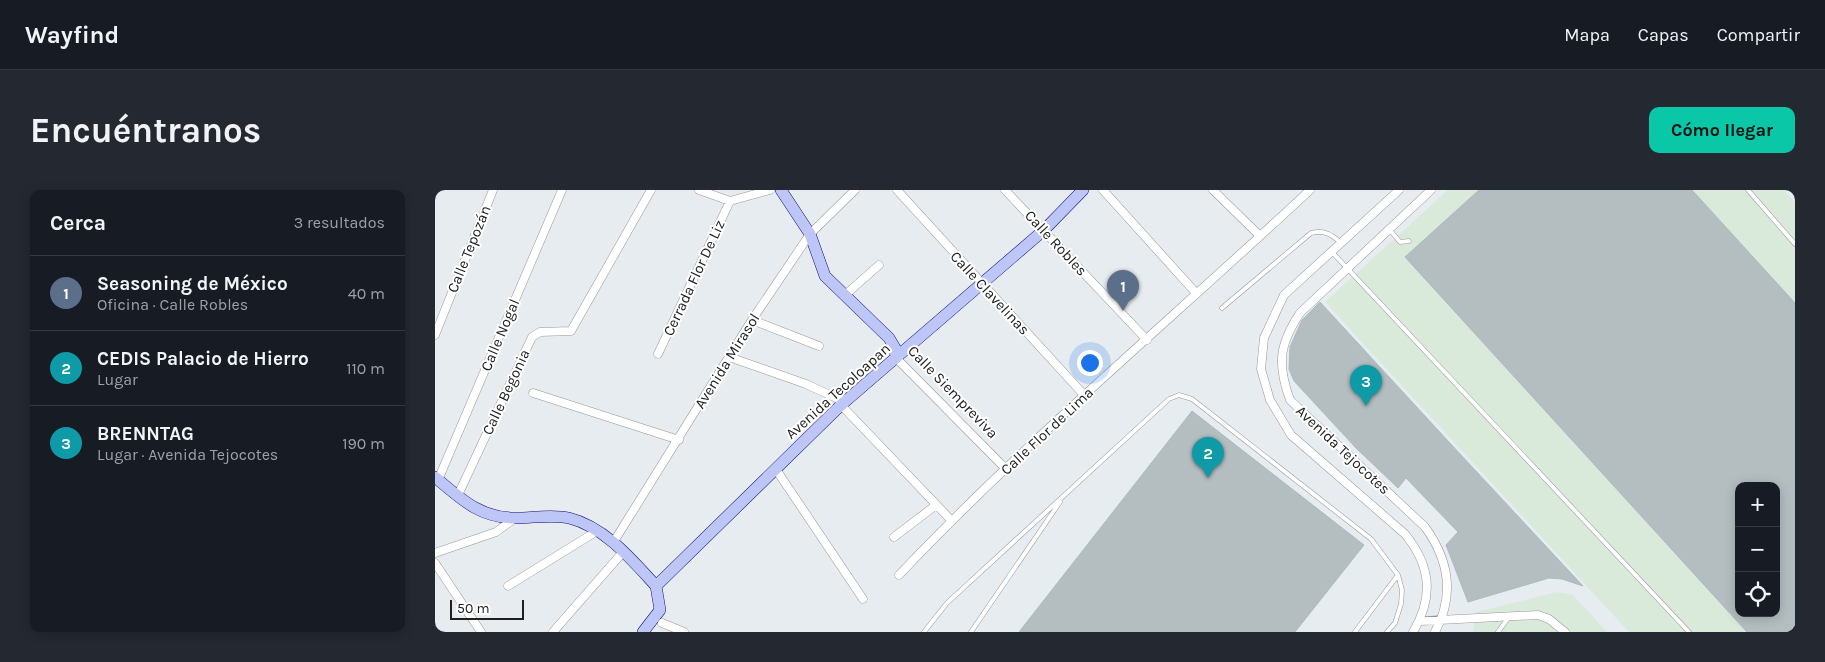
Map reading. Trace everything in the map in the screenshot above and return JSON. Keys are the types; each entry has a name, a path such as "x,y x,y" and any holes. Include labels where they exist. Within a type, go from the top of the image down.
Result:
{"street":[{"name":"Calle Tepozán","path":"435,335 493,190"},
{"name":"Calle Nogal","path":"437,479 562,190"},
{"name":"Calle Begonia","path":"458,496 533,337 540,332 571,331 651,190"},
{"path":"699,190 730,201 770,190"},
{"name":"Calle Siempreviva","path":"781,190 810,234 825,276 889,338 895,348 896,358 1006,469"},
{"name":"Avenida Mirasol","path":"613,543 679,440 729,356 810,234 855,190"},
{"name":"Calle Clavelinas","path":"897,190 1084,395"},
{"name":"Calle Robles","path":"1005,190 1147,340"},
{"name":"Avenida Tecoloapan","path":"656,586 775,468 843,404 1044,230 1083,190"},
{"path":"1103,190 1196,294"},
{"path":"1213,190 1260,236"},
{"name":"Calle Flor de Lima","path":"899,575 951,520 1084,395 1147,340 1310,190"},
{"name":"Avenida Tejocotes","path":"1399,190 1340,242 1284,296 1273,314 1264,338 1261,353 1261,369 1270,400 1291,435 1405,534 1415,547 1422,560 1427,592 1425,607 1420,621 1413,632"},
{"name":"Avenida Tejocotes","path":"1431,190 1300,313 1287,334 1282,348 1283,382 1290,400 1425,527 1435,541 1441,555 1449,592 1441,621 1435,632"},
{"name":"Cerrada Flor De Liz","path":"658,354 730,201"},
{"path":"844,296 879,264"},
{"path":"752,320 819,346"},
{"path":"729,356 806,384 843,404 951,520"},
{"path":"533,393 679,440"},
{"path":"775,468 863,599"},
{"path":"437,479 479,512 497,517 515,518 553,516 571,519 597,531 623,552 656,586 663,632"},
{"path":"894,537 936,505"},
{"path":"435,553 496,532 515,518"},
{"path":"508,586 597,531"},
{"path":"553,632 623,552"},
{"path":"435,563 481,632"},
{"path":"643,632 660,610"},
{"path":"1420,621 1538,615 1549,619 1565,632"},
{"path":"662,623 684,632"}],"lane":[{"path":"1748,190 1795,244"},
{"path":"1389,229 1400,242 1409,241"},
{"path":"1222,308 1311,233 1320,231 1330,234 1340,242"},
{"path":"1331,251 1689,632"},
{"path":"924,632 947,603 1169,399 1179,395 1192,399 1371,539 1398,575 1401,604 1395,623 1387,632"},
{"path":"971,632 1064,496"},
{"path":"1355,632 1398,575"},
{"path":"1498,632 1509,617"}],"shaded area":[{"path":"1448,190 1784,190 1795,202 1795,632 1629,632 1325,302"},
{"path":"1557,592 1573,595 1607,632 1473,632 1476,612"}],"building":[{"path":"1479,190 1692,190 1795,303 1795,632 1747,632 1405,257"},
{"path":"1320,302 1583,586 1562,579 1549,578 1468,602 1446,545 1458,532 1406,478 1398,488 1356,448 1294,381 1289,369 1290,347 1302,320"},
{"path":"1192,411 1364,545 1295,632 1019,632"}],"place":[{"name":"Seasoning de México","path":"1123,311"},
{"name":"BRENNTAG","path":"1366,406"},
{"name":"CEDIS Palacio de Hierro","path":"1208,478"}]}
